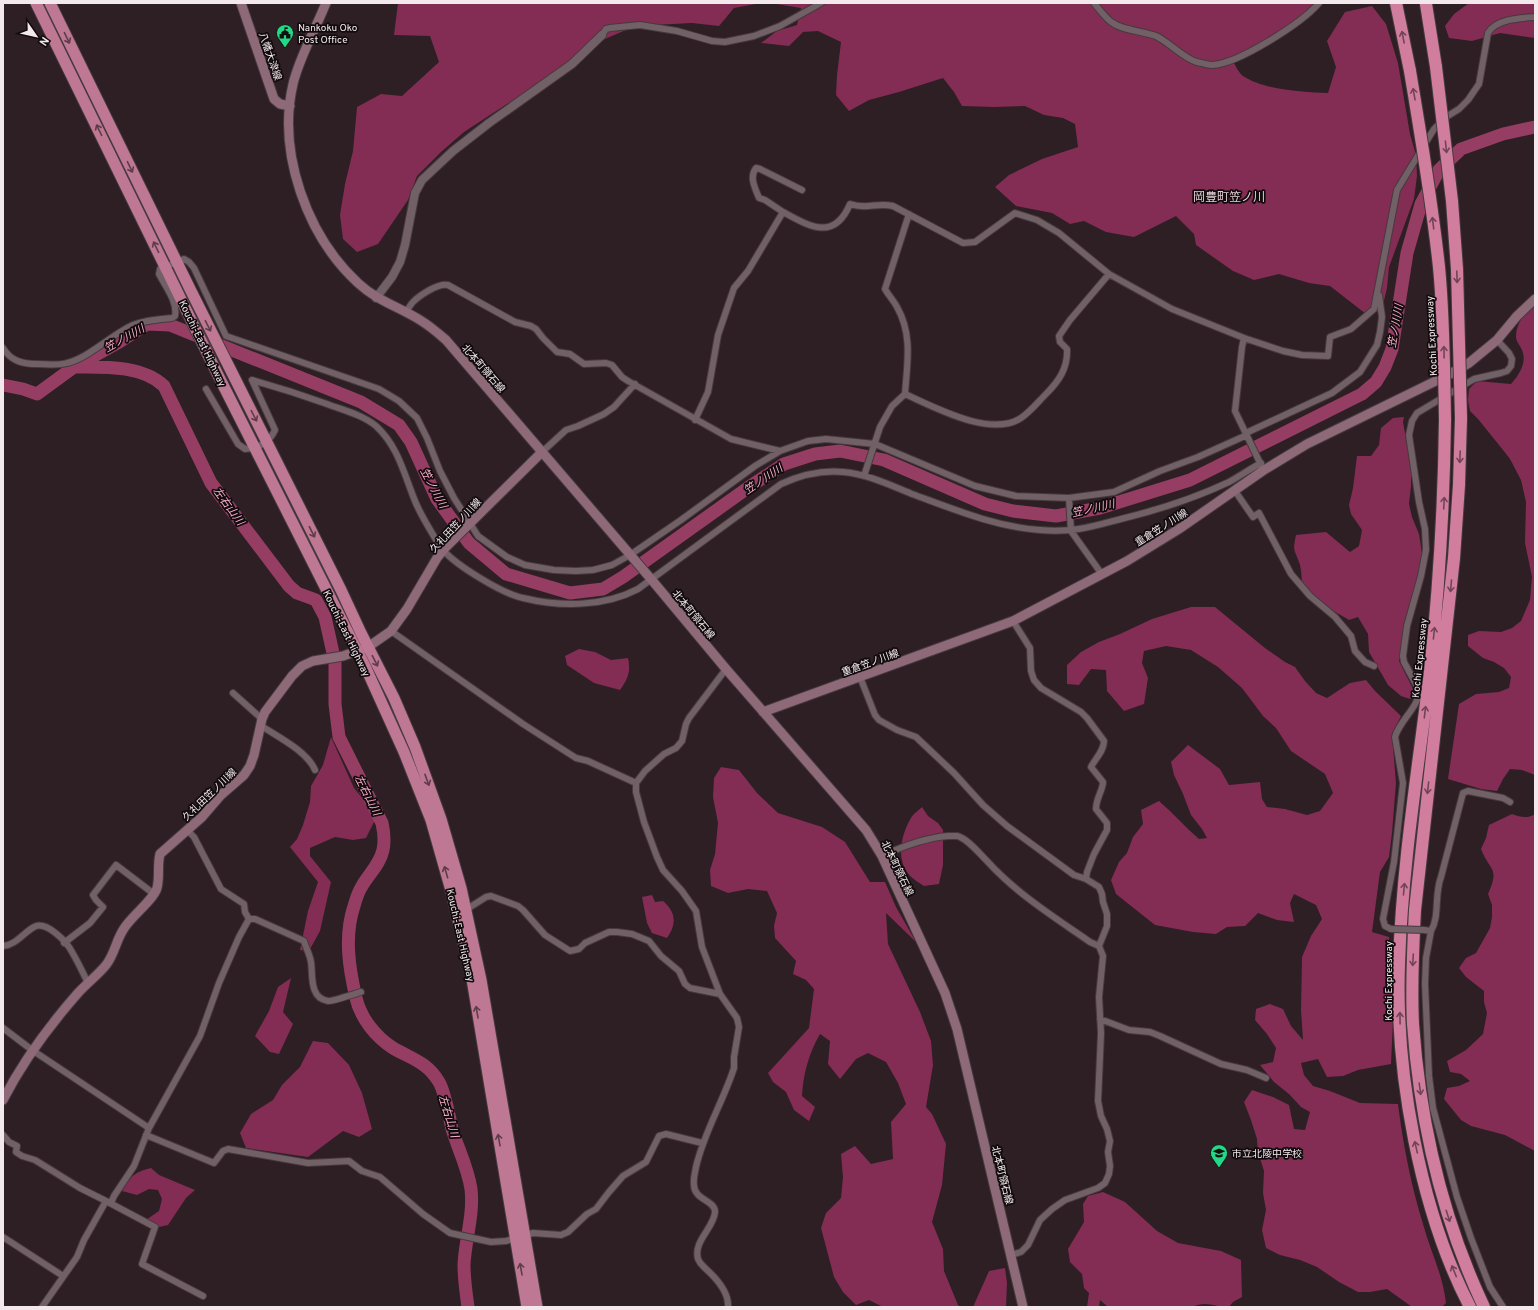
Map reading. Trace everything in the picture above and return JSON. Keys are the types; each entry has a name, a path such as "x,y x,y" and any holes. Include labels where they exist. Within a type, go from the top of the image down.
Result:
{"highway":[{"name":"Kouchi-East Highway","path":"36,3 180,294 218,375 357,651 404,752 431,820 452,894 472,979 520,1237 537,1307"},
{"name":"Kouchi-East Highway","path":"50,3 191,291 394,698 415,747 441,819 467,910 481,980 520,1237 527,1307"},
{"name":"Kochi Expressway","path":"1396,3 1422,139 1439,268 1444,343 1445,419 1441,560 1430,672 1415,917 1412,967 1413,1023 1426,1133 1438,1183 1455,1236 1484,1307"},
{"name":"Kochi Expressway","path":"1426,4 1436,67 1452,201 1457,269 1461,418 1454,558 1440,688 1426,750 1408,845 1402,907 1399,967 1400,1025 1405,1083 1414,1138 1426,1192 1442,1243 1468,1307"}],"main road":[{"name":"八幡大津線","path":"241,3 274,99 280,104 290,106"},
{"name":"北本町領石線","path":"326,3 293,84 288,124 297,180 308,213 321,237 342,266 358,283 376,298 419,320 446,340 651,579 726,669 866,830 882,856 945,993 957,1029 977,1119 1023,1307"},
{"name":"重倉笠ノ川線","path":"763,712 1013,620 1101,573 1128,561 1235,491 1261,464 1307,444 1450,374 1473,360 1497,340 1517,316 1535,299"},
{"name":"久礼田笠ノ川線","path":"3,1100 32,1050 88,983 105,967 111,958 124,928 154,894 158,887 158,860 160,854 202,817 221,795 244,775 250,766 254,755 261,722 269,706 282,692 292,676 302,666 313,661 343,656 368,647 391,631 407,609 437,558 444,549 542,452"}],"street":[{"path":"376,298 392,277 400,262 405,246 415,193 422,180 453,151 489,123 572,64 606,30 610,28 640,25 677,31 712,41 724,42 754,36 780,26 821,3"},
{"path":"1094,3 1110,22 1124,28 1141,31 1158,37 1195,61 1212,65 1239,58 1256,49 1287,29 1319,3"},
{"path":"802,190 760,169 756,168 755,170 753,183 759,198 765,200 803,223 823,229 832,227 846,212 850,204 859,207 870,207 885,204 893,206 963,243 975,242 1015,213 1037,220 1059,233 1109,274 1172,309 1244,338 1283,351 1302,355 1328,356 1330,337 1350,329 1374,309 1397,190 1434,129 1446,117 1468,100 1479,84 1488,33 1492,27 1503,22 1535,17"},
{"path":"695,420 702,408 708,392 718,336 734,288 748,271 783,212"},
{"path":"865,475 880,427 892,406 905,394 909,343 905,326 897,307 885,289 908,214"},
{"path":"3,348 10,358 17,362 61,365 69,363 82,356 134,325 148,321 172,318 175,316 176,311 173,300 159,274 160,269 184,260 189,262 194,268 226,336 379,389 400,400 417,418 428,438 440,471 468,524 478,536 507,558 525,565 554,570 576,571 593,570 612,565 630,556 755,466 780,451 808,441 826,439 874,447 975,486 1016,496 1069,499 1114,492 1160,471 1247,436 1332,393 1360,372 1377,345 1380,332 1382,317 1378,290"},
{"path":"905,394 949,414 984,423 1001,425 1021,418 1056,384 1063,374 1068,357 1067,349 1060,342 1059,336 1070,320 1109,274"},
{"path":"406,313 413,302 432,288 442,284 448,285 515,322 531,326 536,329 542,338 558,352 570,354 584,364 606,363 612,365 622,377 695,420 731,439 780,451"},
{"path":"206,389 238,444 244,449 255,449 267,442 272,437 275,430 252,380 347,411 375,425 388,439 396,453 405,472 415,501 432,533 444,549 468,570 495,586 522,598 552,604 605,601 629,594 781,484 797,477 822,472 843,472 865,475 950,508 984,518 1032,529 1071,530 1089,528 1157,510 1230,481 1261,464 1235,411 1244,338"},
{"path":"1428,930 1391,929 1386,926 1383,919 1394,862 1404,783 1395,737 1397,731 1417,701 1419,695 1419,690 1404,662 1403,656 1407,626 1421,576 1426,550 1425,529 1419,502 1409,435 1412,421 1417,413 1474,379 1501,373 1511,366 1512,359 1509,353 1497,340"},
{"path":"542,452 566,430 604,414 614,407 635,384"},
{"path":"1235,491 1253,517 1259,514 1291,574 1310,596 1335,617 1351,636 1355,651 1365,662 1374,666"},
{"path":"1069,499 1071,530 1101,573"},
{"path":"1013,620 1030,648 1031,671 1034,680 1041,688 1081,712 1088,718 1104,741 1104,745 1091,767 1103,782 1096,800 1096,809 1107,823 1107,830 1094,854 1086,879"},
{"path":"391,631 523,724 576,758 588,761 636,783"},
{"path":"726,669 689,718 682,741 676,748 658,758 644,771 636,783 636,792 656,857 663,870 682,891 696,911 702,947 720,994 737,1018 739,1027 734,1057 734,1068 702,1143 694,1186 696,1194 713,1205 715,1210 714,1217 701,1240 698,1253 699,1260 724,1292 728,1301 728,1307"},
{"path":"860,677 875,715 880,720 897,730 916,737 1006,826 1074,875 1086,879 1099,887 1102,894 1107,914 1107,926 1099,946 1103,956 1099,997 1101,1033 1098,1101 1101,1116 1107,1129 1110,1141 1108,1152 1110,1166 1109,1174 1105,1183 1098,1188 1065,1200 1052,1209 1040,1220 1028,1245 1021,1252 1011,1256"},
{"path":"233,694 279,738 299,750 312,763 315,770"},
{"path":"1503,1307 1490,1287 1471,1238 1457,1197 1433,1108 1429,1068 1425,984 1428,930 1434,924 1437,887 1463,793 1468,791 1496,796 1510,802"},
{"path":"187,830 194,837 221,889 244,904 245,912 249,919"},
{"path":"882,856 903,846 916,842 938,837 958,836 974,847 994,869 1028,899 1090,942 1099,946"},
{"path":"64,943 90,923 103,907 93,895 116,864 154,894"},
{"path":"467,910 486,897 492,896 514,904 523,910 545,935 570,951 579,949 585,944 608,932 617,932 642,937 649,941 661,956 679,971 685,984 690,988 720,994"},
{"path":"249,919 255,919 304,941 310,959 312,985 314,991 320,997 330,1001 357,993"},
{"path":"42,1307 77,1257 84,1240 134,1166 149,1128 200,1036 219,983 239,937 249,919"},
{"path":"3,946 14,943 35,927 41,925 56,933 72,950 88,983"},
{"path":"1100,1019 1129,1030 1150,1032 1221,1064 1247,1070 1266,1078"},
{"path":"3,1028 32,1050 149,1128"},
{"path":"146,1135 214,1163 223,1151 228,1149 308,1163 350,1161 362,1171 380,1177 439,1226 450,1233 460,1237 491,1242 533,1233 561,1235 568,1232 586,1214 596,1209 608,1192 623,1176 646,1162 659,1136 666,1134 702,1143"},
{"path":"3,1135 17,1146 16,1152 22,1156 35,1160 80,1188 155,1227 142,1264 203,1296"},
{"path":"3,1237 63,1276"}],"shaded area":[{"path":"398,3 761,3 734,8 719,26 692,23 654,25 626,30 598,42 564,67 464,132 441,152 417,176 408,200 378,244 357,252 343,239 340,215 345,184 353,151 357,107 381,94 402,96 439,62 430,36 394,35"},
{"path":"770,3 1317,3 1282,34 1234,63 1243,76 1252,81 1284,89 1328,93 1336,67 1327,41 1345,12 1372,6 1386,24 1398,63 1410,134 1416,155 1417,176 1414,199 1389,267 1387,288 1382,309 1366,314 1330,286 1309,283 1279,274 1254,280 1233,271 1196,245 1194,234 1176,216 1134,237 1106,232 1084,221 1070,224 1052,213 1016,206 995,187 1009,175 1042,159 1078,147 1075,124 1063,118 1044,115 1025,106 962,106 954,92 943,78 869,100 849,111 836,95 841,42 818,31 803,32 789,46 761,43 777,31 797,25 801,8"},
{"path":"1469,3 1535,3 1535,38 1500,33 1472,41 1449,38 1445,26 1454,14"},
{"path":"1535,302 1535,775 1522,770 1510,769 1497,791 1481,789 1448,779 1459,704 1476,694 1499,692 1509,688 1511,677 1504,668 1483,658 1468,646 1468,635 1479,631 1501,632 1512,628 1521,621 1530,600 1532,577 1525,543 1526,502 1521,480 1510,459 1470,411 1468,400 1469,389 1477,381 1511,384 1520,372 1524,358 1521,348 1516,340 1516,332 1522,318"},
{"path":"1404,417 1403,422 1411,467 1409,504 1412,517 1419,534 1422,553 1421,574 1399,661 1415,693 1410,699 1401,696 1388,685 1369,652 1368,634 1358,617 1349,620 1310,596 1306,591 1303,587 1301,568 1294,548 1296,535 1326,532 1350,552 1359,546 1362,530 1351,514 1349,505 1353,488 1357,456 1371,456 1379,445 1381,428 1393,418"},
{"path":"1191,607 1215,607 1265,648 1295,667 1316,693 1327,698 1350,683 1366,680 1375,691 1401,716 1392,734 1396,783 1389,857 1380,872 1372,932 1389,937 1389,982 1392,993 1393,1020 1391,1064 1358,1070 1343,1076 1327,1077 1318,1059 1301,1063 1304,1075 1313,1086 1360,1103 1398,1104 1411,1179 1444,1293 1446,1303 1442,1307 1412,1307 1387,1289 1370,1292 1358,1292 1339,1282 1317,1267 1300,1260 1280,1255 1266,1248 1262,1230 1266,1210 1263,1193 1264,1171 1258,1152 1257,1139 1244,1102 1252,1090 1273,1097 1289,1105 1294,1129 1305,1130 1310,1112 1301,1107 1289,1094 1274,1082 1260,1065 1273,1062 1276,1048 1255,1020 1256,1009 1270,1004 1283,1009 1291,1026 1303,1040 1301,1010 1302,957 1311,936 1322,919 1316,905 1294,894 1290,903 1294,922 1277,920 1258,913 1245,926 1227,927 1216,934 1193,932 1155,925 1116,894 1111,880 1119,862 1127,853 1133,837 1143,824 1141,810 1159,801 1199,839 1207,838 1191,815 1174,775 1171,762 1188,745 1220,769 1229,785 1260,782 1262,799 1267,807 1285,809 1307,815 1320,811 1333,793 1325,774 1291,751 1276,728 1263,716 1242,688 1218,667 1191,650 1166,646 1144,651 1142,663 1148,678 1144,704 1124,711 1107,691 1106,670 1091,669 1079,685 1067,684 1067,665 1081,652 1099,642 1152,619"},
{"path":"579,649 595,652 611,660 628,658 628,675 620,690 594,683 567,665 565,656"},
{"path":"331,737 354,788 377,816 366,838 353,840 335,837 310,848 310,856 331,882 320,931 309,951 300,950 308,911 318,882 290,847 297,839 303,825 310,802 311,786 323,765"},
{"path":"721,767 739,770 757,793 778,813 822,827 845,842 870,882 885,882 896,907 916,942 886,913 888,944 920,1012 931,1041 933,1065 926,1107 932,1114 946,1144 942,1185 932,1222 943,1249 944,1271 960,1307 883,1307 869,1300 856,1305 843,1292 834,1277 821,1228 826,1213 841,1198 843,1177 841,1154 855,1146 871,1164 893,1159 891,1122 906,1104 898,1083 886,1062 868,1053 856,1059 840,1079 828,1064 830,1041 820,1034 810,1056 805,1072 802,1096 815,1107 809,1121 794,1110 786,1092 773,1082 768,1073 809,1028 814,989 806,980 793,974 796,961 775,938 774,926 777,913 767,891 748,889 728,893 711,886 710,870 715,854 718,823 713,797 714,778"},
{"path":"922,807 928,816 938,823 943,830 943,865 939,884 924,886 907,872 901,852 903,837 908,824 913,815"},
{"path":"1512,814 1530,817 1535,814 1535,1151 1505,1135 1471,1126 1461,1120 1444,1099 1447,1088 1459,1086 1470,1081 1461,1074 1450,1072 1447,1061 1466,1050 1483,1034 1487,1013 1484,1002 1484,991 1466,977 1459,968 1466,958 1476,953 1490,928 1492,905 1488,894 1492,885 1493,874 1481,849 1486,838 1489,825"},
{"path":"652,895 655,902 663,901 671,909 673,914 674,923 667,938 652,933 647,923 642,897"},
{"path":"291,978 283,1012 293,1024 279,1054 270,1052 255,1036 269,1011 278,987"},
{"path":"313,1041 328,1043 349,1065 362,1093 372,1129 359,1137 343,1131 308,1157 246,1148 240,1133 251,1114 273,1100 282,1085 300,1067"},
{"path":"151,1168 159,1175 195,1190 186,1198 168,1225 159,1227 146,1220 159,1211 162,1199 158,1190 149,1189 137,1195 122,1191 134,1175"},
{"path":"1103,1192 1125,1202 1157,1231 1178,1243 1221,1251 1241,1260 1242,1297 1233,1302 1229,1307 1202,1304 1191,1307 1108,1307 1100,1300 1099,1307 1087,1307 1089,1293 1084,1288 1082,1274 1070,1262 1068,1249 1084,1222 1083,1204 1088,1196"},
{"path":"1005,1268 1007,1283 1006,1307 973,1307 989,1271"}],"waterway":[{"name":"笠ノ川川","path":"3,385 23,389 37,394 74,367 119,342 147,324 170,325 361,402 399,425 411,442 437,499 469,543 506,574 570,593 603,589 623,577 749,487 784,464 815,454 840,451 884,460 985,504 1013,511 1056,516 1100,508 1190,480 1362,394 1376,382 1385,367 1392,349 1407,253 1421,204 1439,170 1461,149 1503,134 1535,127"},
{"name":"左右山川","path":"75,367 110,367 134,371 145,374 164,386 211,483 289,586 297,593 316,600 325,617 335,662 335,704 339,737 382,823 384,836 382,855 359,891 351,917 348,940 353,987 358,1006 365,1020 375,1033 393,1048 424,1065 439,1082 443,1092 452,1129 470,1181 471,1189 472,1199 464,1265 468,1307"}],"place":[{"name":"Nankoku Oko Post Office","path":"285,48"},
{"name":"市立北陵中学校","path":"1219,1168"}],"district":[{"name":"岡豊町笠ノ川","path":"1229,197"}]}
